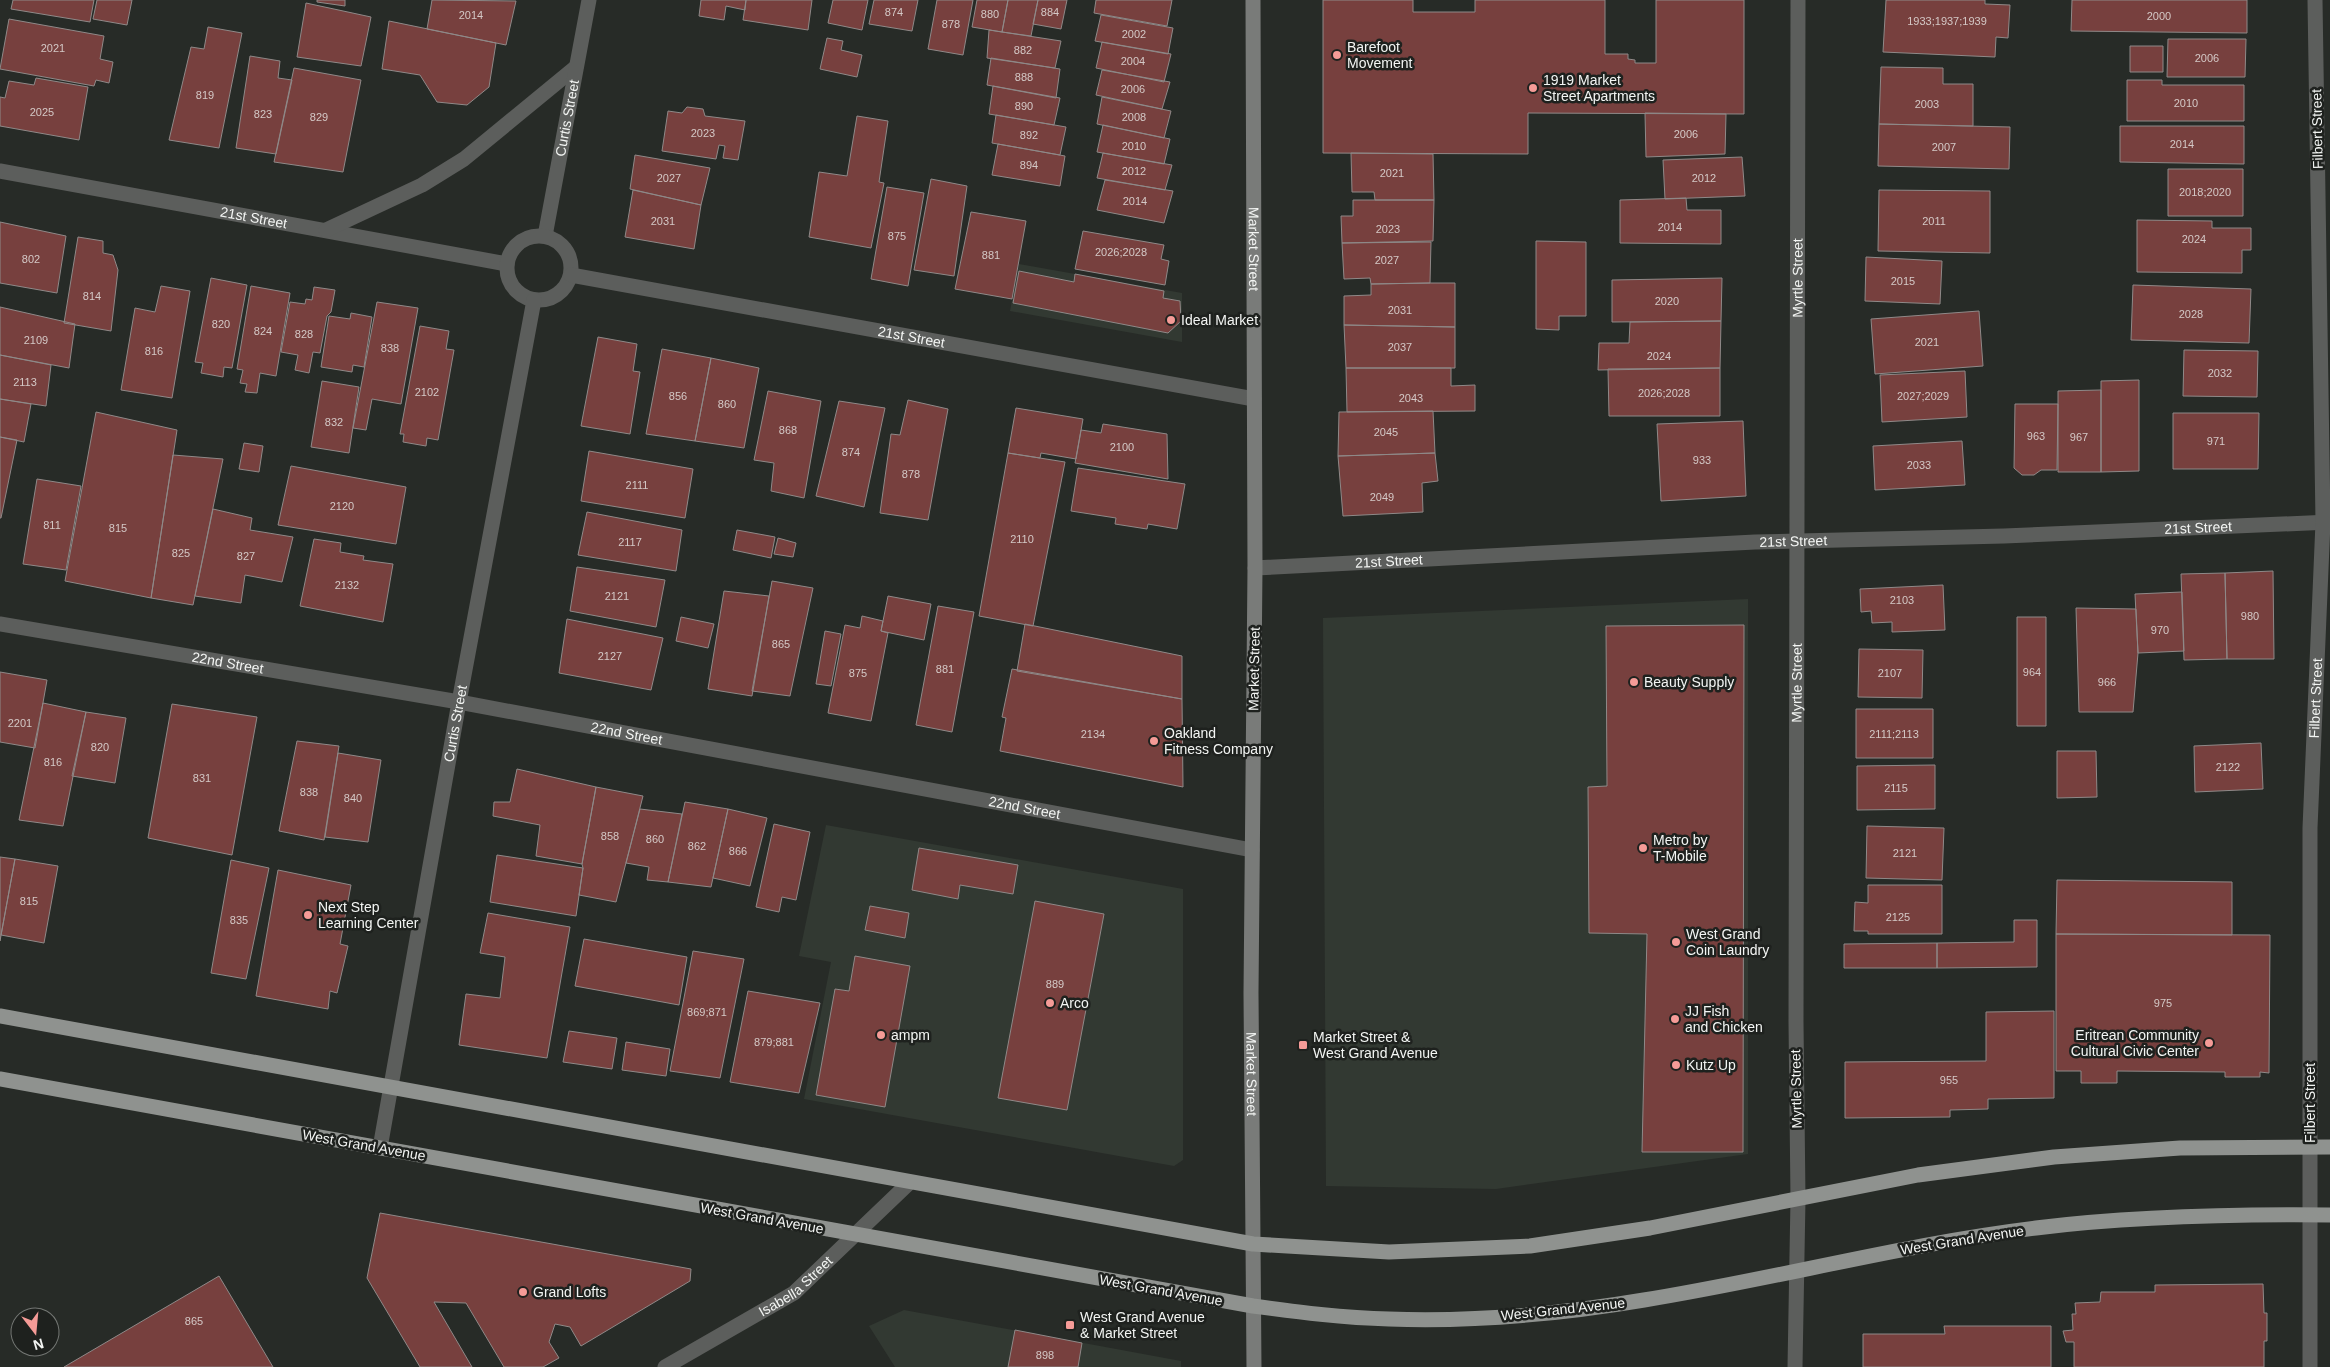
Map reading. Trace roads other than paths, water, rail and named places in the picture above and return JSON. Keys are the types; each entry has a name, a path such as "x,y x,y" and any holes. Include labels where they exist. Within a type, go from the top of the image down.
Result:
{"main road":[{"name":"Market Street","path":"1253,0 1255,568 1252,850 1254,1367"},
{"path":"0,1016 909,1183 1253,1244 1389,1252 1530,1246 1650,1228 1918,1175 2054,1157 2180,1148 2330,1147"},
{"name":"West Grand Avenue","path":"0,1079 1253,1306 1318,1315 1390,1320 1515,1316 1645,1300 1914,1247 2036,1228 2172,1216 2330,1215"}],"street":[{"name":"Curtis Street","path":"545,236 589,0"},
{"name":"Myrtle Street","path":"1795,1367 1798,1199 1796,1022 1798,0"},
{"name":"Filbert Street","path":"2310,1367 2310,828 2326,522 2315,0"},
{"path":"326,230 422,184 464,159 576,67"},
{"name":"21st Street","path":"0,172 507,264"},
{"path":"545,236 557,242 566,250 571,262 571,275 566,287 557,295 546,300 534,300 522,296 513,287 508,276 507,264 511,253 518,244 531,237 545,236"},
{"name":"21st Street","path":"571,275 1254,399"},
{"name":"Curtis Street","path":"380,1148 459,702 534,300"},
{"name":"21st Street","path":"1255,568 1797,541 2004,536 2326,522"},
{"name":"22nd Street","path":"0,624 459,702 1252,850"},
{"name":"Isabella Street","path":"665,1367 794,1293 909,1183"}],"place":[{"name":"Barefoot Movement","path":"1337,55"},
{"name":"1919 Market Street Apartments","path":"1533,88"},
{"name":"Ideal Market","path":"1171,320"},
{"name":"Beauty Supply","path":"1634,682"},
{"name":"Oakland Fitness Company","path":"1154,741"},
{"name":"Metro by T-Mobile","path":"1643,848"},
{"name":"Next Step Learning Center","path":"308,915"},
{"name":"West Grand Coin Laundry","path":"1676,942"},
{"name":"Arco","path":"1050,1003"},
{"name":"JJ Fish and Chicken","path":"1675,1019"},
{"name":"ampm","path":"881,1035"},
{"name":"Eritrean Community Cultural Civic Center","path":"2209,1043"},
{"name":"Market Street & West Grand Avenue","path":"1303,1045"},
{"name":"Kutz Up","path":"1676,1065"},
{"name":"Grand Lofts","path":"523,1292"},
{"name":"West Grand Avenue & Market Street","path":"1070,1325"}]}
